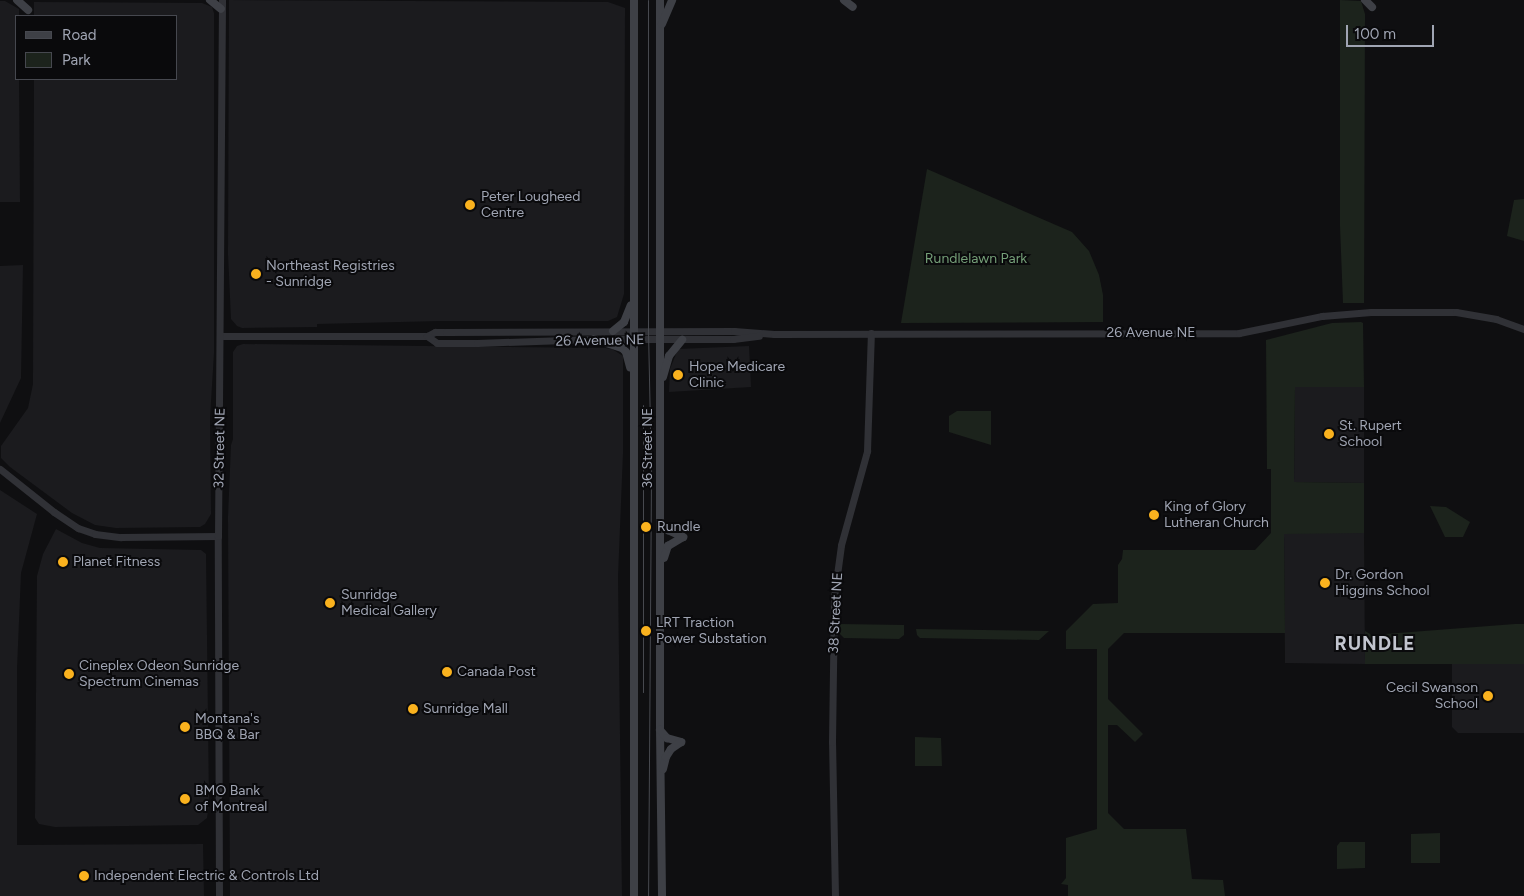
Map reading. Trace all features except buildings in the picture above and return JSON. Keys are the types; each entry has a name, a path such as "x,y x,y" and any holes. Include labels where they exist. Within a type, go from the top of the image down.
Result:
{"main road":[{"path":"17,0 28,10"},
{"path":"210,0 221,9"},
{"path":"627,0 634,4"},
{"name":"36 Street NE","path":"660,0 660,783 662,896"},
{"path":"660,29 672,0"},
{"path":"844,0 852,7"},
{"path":"1365,0 1372,7"},
{"name":"36 Street NE","path":"634,4 634,896"},
{"path":"613,331 628,316 634,286"},
{"path":"594,339 616,345 626,352 633,384"},
{"path":"661,387 672,349 682,340"},
{"path":"661,522 668,530 683,537 672,542 666,550 661,573"},
{"path":"660,729 667,738 681,742 674,746 666,757 660,783"}],"street":[{"name":"32 Street NE","path":"219,896 218,536 221,336 222,0"},
{"name":"26 Avenue NE","path":"427,336 437,343 542,342 633,336 660,331 734,331 774,334 1240,333 1322,316 1371,312 1469,314 1496,319 1524,329"},
{"name":"26 Avenue NE","path":"221,336 427,336 435,332 613,331 660,340 682,340 733,339 774,334"},
{"name":"38 Street NE","path":"835,896 832,761 834,597 841,545 867,451 871,334"},
{"path":"0,469 54,512 78,528 95,534 121,537 218,536"}],"shaded area":[{"path":"229,0 608,2 625,8 624,294 617,317 608,321 441,321 317,324 317,327 242,328 237,326 231,319 228,254"},
{"path":"0,1 5,1 19,9 19,15 15,15 15,80 19,80 20,202 0,202"},
{"path":"34,2 202,3 212,7 214,13 214,353 210,418 211,514 205,524 200,527 116,528 95,525 72,513 10,467 1,458 1,446 28,408 33,384 34,80 178,80 178,15 34,15"},
{"path":"23,265 21,378 0,423 0,266"},
{"path":"243,344 605,348 612,349 623,356 623,453 618,577 622,896 230,896 228,517 231,445 233,439 233,352 237,346"},
{"path":"749,346 751,387 669,392 670,369 678,349"},
{"name":"St. Rupert School","path":"1295,386 1364,387 1364,483 1294,482"},
{"path":"0,490 37,514 21,573 17,669 17,845 203,844 204,896 0,896"},
{"path":"56,529 82,543 100,548 201,550 206,554 209,804 207,818 198,825 55,827 39,824 35,818 37,576 43,554"},
{"name":"Dr. Gordon Higgins School","path":"1284,533 1364,533 1365,664 1285,663"},
{"name":"Cecil Swanson School","path":"1452,664 1524,664 1524,733 1458,733 1452,727"}],"green space":[{"path":"1340,0 1361,1 1365,14 1364,303 1343,303 1340,226"},
{"name":"Rundlelawn Park","path":"927,169 1072,232 1089,251 1099,275 1103,295 1103,322 901,323"},
{"path":"1524,199 1524,241 1507,236 1514,200"},
{"path":"1332,323 1363,323 1364,387 1295,387 1294,482 1364,483 1364,533 1284,534 1285,633 1124,633 1108,649 1108,699 1143,734 1135,742 1117,725 1108,725 1108,813 1124,829 1186,829 1192,879 1223,880 1225,896 1068,896 1068,885 1061,884 1066,878 1066,838 1097,829 1097,649 1066,649 1066,631 1093,604 1118,603 1118,565 1122,559 1123,550 1255,550 1271,533 1271,469 1267,469 1266,340"},
{"path":"957,411 991,411 991,445 949,432 949,416"},
{"path":"1430,506 1446,507 1470,522 1463,537 1445,537"},
{"path":"840,624 904,625 904,635 899,639 844,638 840,634"},
{"path":"1524,624 1524,664 1365,664 1365,631 1372,635"},
{"path":"916,629 1049,631 1039,640 920,638 917,635"},
{"path":"915,737 941,738 942,766 915,766"},
{"path":"1440,833 1440,863 1411,863 1411,834"},
{"path":"1340,842 1365,842 1365,868 1337,869 1337,846"}],"tram line":[{"path":"648,0 648,331 651,476 648,896"},
{"path":"643,405 643,692"}],"place":[{"name":"Peter Lougheed Centre","path":"470,205"},
{"name":"Northeast Registries - Sunridge","path":"256,274"},
{"name":"Hope Medicare Clinic","path":"678,375"},
{"name":"St. Rupert School","path":"1329,434"},
{"name":"King of Glory Lutheran Church","path":"1154,515"},
{"name":"Rundle","path":"646,527"},
{"name":"Planet Fitness","path":"63,562"},
{"name":"Dr. Gordon Higgins School","path":"1325,583"},
{"name":"Sunridge Medical Gallery","path":"330,603"},
{"name":"LRT Traction Power Substation","path":"646,631"},
{"name":"Canada Post","path":"447,672"},
{"name":"Cineplex Odeon Sunridge Spectrum Cinemas","path":"69,674"},
{"name":"Cecil Swanson School","path":"1488,696"},
{"name":"Sunridge Mall","path":"413,709"},
{"name":"Montana's BBQ & Bar","path":"185,727"},
{"name":"BMO Bank of Montreal","path":"185,799"},
{"name":"Independent Electric & Controls Ltd","path":"84,876"}],"district":[{"name":"RUNDLE","path":"1375,644"}]}
